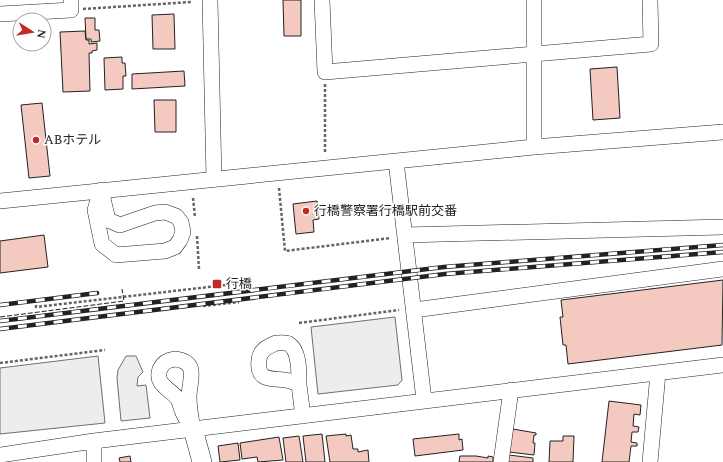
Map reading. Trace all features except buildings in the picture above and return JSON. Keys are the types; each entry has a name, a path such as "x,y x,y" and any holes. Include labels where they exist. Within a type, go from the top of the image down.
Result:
{"main road":[{"path":"193,429 202,462"}],"street":[{"path":"210,0 214,179"},
{"path":"322,0 324,72 651,44 650,0"},
{"path":"534,0 534,147"},
{"path":"0,14 71,5"},
{"path":"0,200 534,147 723,132"},
{"path":"396,161 398,237 406,310 424,400"},
{"path":"101,190 108,220 120,225 154,213 165,212 176,216 181,222 182,232 180,240 175,247 165,251 116,255 102,244 95,210 101,190"},
{"path":"398,237 723,227"},
{"path":"406,310 723,268"},
{"path":"0,455 94,441 723,365"},
{"path":"650,462 658,373"},
{"path":"299,384 303,416"},
{"path":"501,462 511,390"},
{"path":"94,441 94,462"}],"path":[{"path":"71,5 190,2"},
{"path":"324,72 325,152"},
{"path":"279,188 285,251 398,237"},
{"path":"36,305 36,307 243,283"},
{"path":"203,306 239,302"},
{"path":"299,323 406,310"},
{"path":"0,362 105,350"}],"shaded area":[{"path":"395,317 402,380 398,385 318,394 311,327"},
{"path":"98,356 105,423 0,434 0,368"},
{"path":"126,356 136,356 143,372 138,377 137,386 146,385 150,418 121,421 117,378 118,370"}],"railway":[{"path":"0,321 444,267 723,245"},
{"path":"0,329 445,274 723,252"},
{"path":"0,305 97,293"}],"fence":[{"path":"0,317 124,301 122,289"}],"place":[{"name":"ABホテル","path":"36,140"},
{"name":"行橋警察署行橋駅前交番","path":"306,211"},
{"name":"行橋","path":"217,284"}]}
